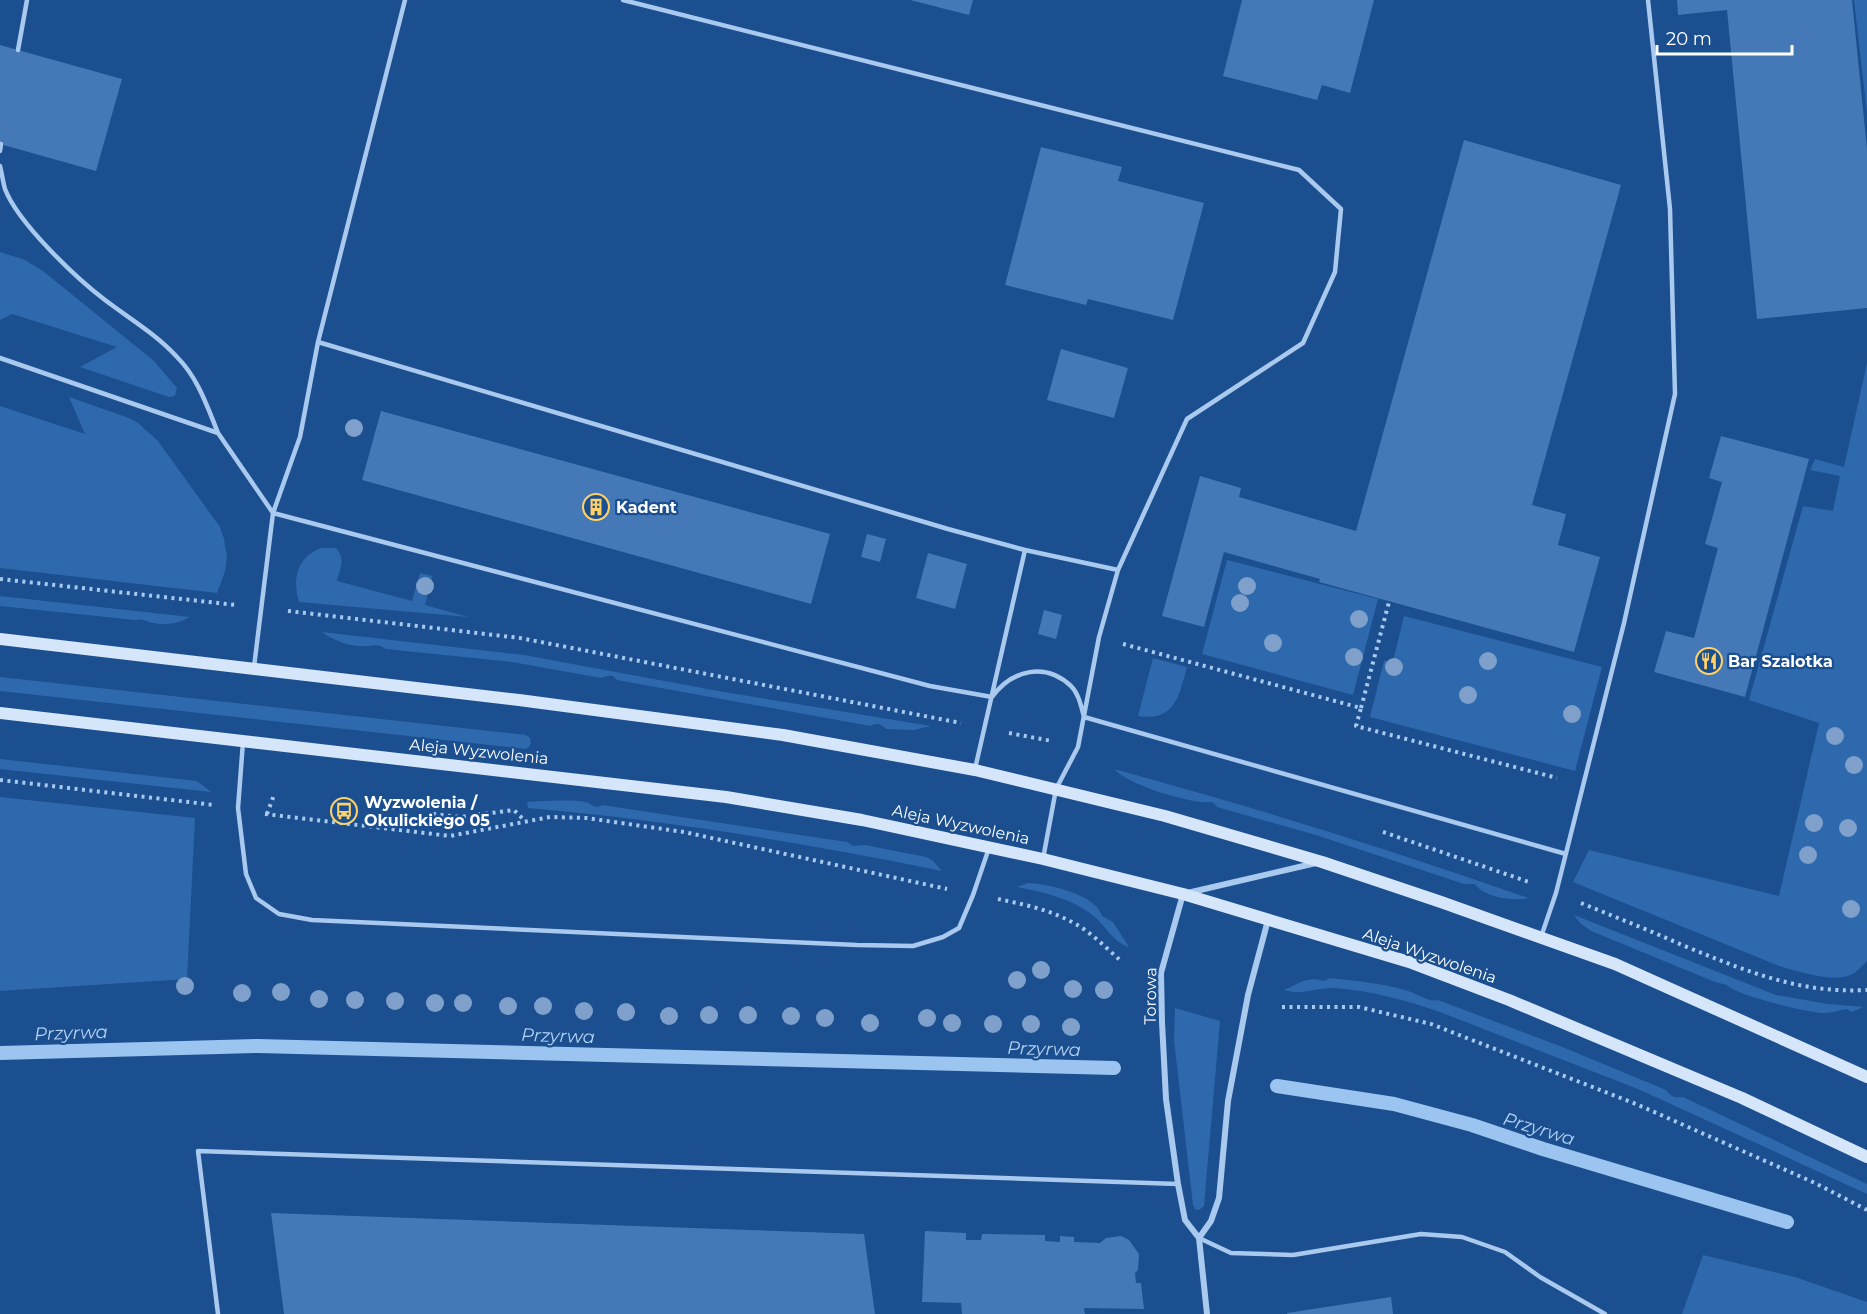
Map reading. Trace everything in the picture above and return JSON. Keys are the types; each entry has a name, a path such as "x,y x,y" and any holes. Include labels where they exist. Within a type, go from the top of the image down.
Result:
{"main road":[{"path":"0,639 254,667 783,735 975,770 1056,789 1166,816 1322,862 1615,964 1867,1077"},
{"name":"Aleja Wyzwolenia","path":"0,713 726,797 862,820 1043,859 1183,894 1409,962 1509,1000 1742,1098 1867,1157"}],"street":[{"path":"1183,894 1322,862"},
{"name":"Torowa","path":"1183,894 1161,973 1166,1099 1185,1220 1199,1238 1207,1314"},
{"path":"1199,1238 1211,1221 1219,1198 1228,1101 1248,995 1268,920"}],"lane":[{"path":"18,50 27,0"},
{"path":"254,667 273,513 299,442 318,342 405,0"},
{"path":"623,0 1299,170 1341,209 1335,272 1303,343 1187,419 1118,570 1099,638 1078,747 1056,789 1043,859"},
{"path":"1541,938 1556,893 1624,623 1675,394 1670,209 1648,0"},
{"path":"0,151 1,144"},
{"path":"0,166 6,190 22,217 56,256 77,278 155,336 179,358 202,392 218,433 273,513 930,686 992,697"},
{"path":"318,342 936,526 1025,550 1118,570"},
{"path":"0,358 218,433"},
{"path":"975,770 1025,550"},
{"path":"992,697 1001,685 1014,676 1028,672 1044,673 1072,687 1080,701 1084,717"},
{"path":"1084,717 1566,854"},
{"path":"243,742 238,808 246,874 256,898 279,914 312,920 913,946 943,938 959,928 989,847"},
{"path":"218,1314 198,1151 1178,1184"},
{"path":"1199,1238 1230,1253 1293,1255 1421,1234 1462,1238 1505,1252 1540,1277 1605,1314"}],"path":[{"path":"1389,602 1356,726 1584,785"},
{"path":"1099,638 1360,708"},
{"path":"0,780 450,836 550,817 586,819 684,832 973,895 1027,904 1070,921 1121,961"},
{"path":"267,815 274,795"},
{"path":"433,814 460,817 514,810 526,822"},
{"path":"1282,1007 1359,1007 1431,1024 1636,1104 1815,1183 1867,1210"}],"shaded area":[{"path":"1854,0 1867,0 1867,113"},
{"path":"0,252 25,260 43,271 154,361 177,388 175,396 169,397 80,367 117,347 12,314 0,320"},
{"path":"1867,363 1867,961 1851,975 1832,978 1779,966 1573,882 1589,850 1779,896 1819,723 1749,700 1803,506 1833,511 1840,476 1810,470 1815,459 1844,467"},
{"path":"69,397 129,418 158,441 220,527 227,557 225,572 217,593 0,568 0,406 85,434"},
{"path":"321,548 336,548 341,556 337,581 412,601 420,573 432,576 425,605 468,617 299,602 296,585 298,570 306,557"},
{"path":"1227,560 1378,599 1353,695 1202,654"},
{"path":"0,596 190,617 182,621 159,624 141,619 0,606"},
{"path":"1404,616 1602,667 1575,771 1370,717 1384,661 1393,661"},
{"path":"322,632 524,655 724,692 931,726 914,730 886,729 878,724 870,726 617,680 613,676 601,678 512,662 386,649 377,645 350,645"},
{"path":"1153,658 1187,667 1178,697 1168,711 1150,717 1138,716"},
{"path":"0,677 526,735 530,738 531,743 525,749 0,691"},
{"path":"0,759 197,781 211,792 0,769"},
{"path":"1114,769 1322,830 1528,898 1507,899 1492,895 1475,884 1464,884 1319,836 1217,807 1212,802 1200,802 1167,794 1131,781"},
{"path":"0,797 195,818 187,979 0,991"},
{"path":"566,800 588,803 596,807 602,805 847,842 853,846 865,845 926,857 942,871 736,834 632,819 528,808 527,802"},
{"path":"1028,883 1059,888 1091,902 1102,916 1113,922 1129,947 1113,937 1096,918 1083,908 1065,900 1017,887"},
{"path":"1574,915 1776,995 1828,1004 1863,1007 1852,1012 1847,1009 1824,1013 1789,1007 1743,994 1727,985 1591,931"},
{"path":"1329,978 1399,988 1428,999 1438,1000 1565,1048 1666,1090 1673,1096 1683,1097 1867,1184 1867,1194 1638,1089 1440,1012 1388,997 1349,989 1329,988 1303,992 1284,990 1303,981 1314,979 1325,981"},
{"path":"1175,1008 1220,1021 1204,1206 1199,1210 1193,1205 1174,1040"},
{"path":"1703,1255 1795,1277 1867,1302 1867,1314 1682,1314"}],"building":[{"path":"910,0 973,0 969,15"},
{"path":"1242,0 1374,0 1350,93 1322,85 1317,100 1223,76"},
{"path":"1677,0 1852,0 1867,149 1867,308 1757,319 1727,10 1678,15"},
{"path":"0,45 122,79 96,171 0,144"},
{"path":"1464,140 1621,185 1532,505 1566,514 1558,545 1600,557 1574,652 1319,582 1320,579 1224,552 1204,627 1162,616 1200,476 1241,488 1239,497 1356,531"},
{"path":"1041,147 1122,167 1118,181 1204,203 1173,320 1088,299 1086,305 1005,285"},
{"path":"1061,349 1128,368 1114,418 1047,400"},
{"name":"Kadent","path":"381,411 830,534 811,604 362,480"},
{"path":"1721,436 1809,459 1745,697 1654,672 1666,631 1694,638 1718,548 1705,544 1722,482 1709,478"},
{"path":"867,534 886,539 880,562 861,557"},
{"path":"928,553 967,564 955,609 916,598"},
{"path":"1044,610 1062,615 1056,639 1038,634"},
{"path":"271,1213 864,1234 875,1314 284,1314"},
{"path":"925,1231 966,1233 966,1240 981,1240 982,1234 1045,1235 1045,1241 1060,1242 1060,1236 1074,1237 1074,1242 1100,1243 1106,1238 1121,1236 1129,1240 1139,1254 1138,1270 1135,1273 1136,1283 1141,1283 1144,1309 1084,1308 1085,1314 962,1314 961,1303 922,1302"},
{"path":"1391,1297 1393,1314 1287,1314 1287,1313"}],"waterway":[{"name":"Przyrwa","path":"0,1053 258,1046 1114,1068"},
{"name":"Przyrwa","path":"1277,1086 1394,1104 1472,1125 1543,1149 1787,1222"}],"place":[{"name":"Kadent","path":"596,507"},
{"name":"Bar Szalotka","path":"1709,661"},
{"name":"Wyzwolenia / Okulickiego 05","path":"344,811"}]}
